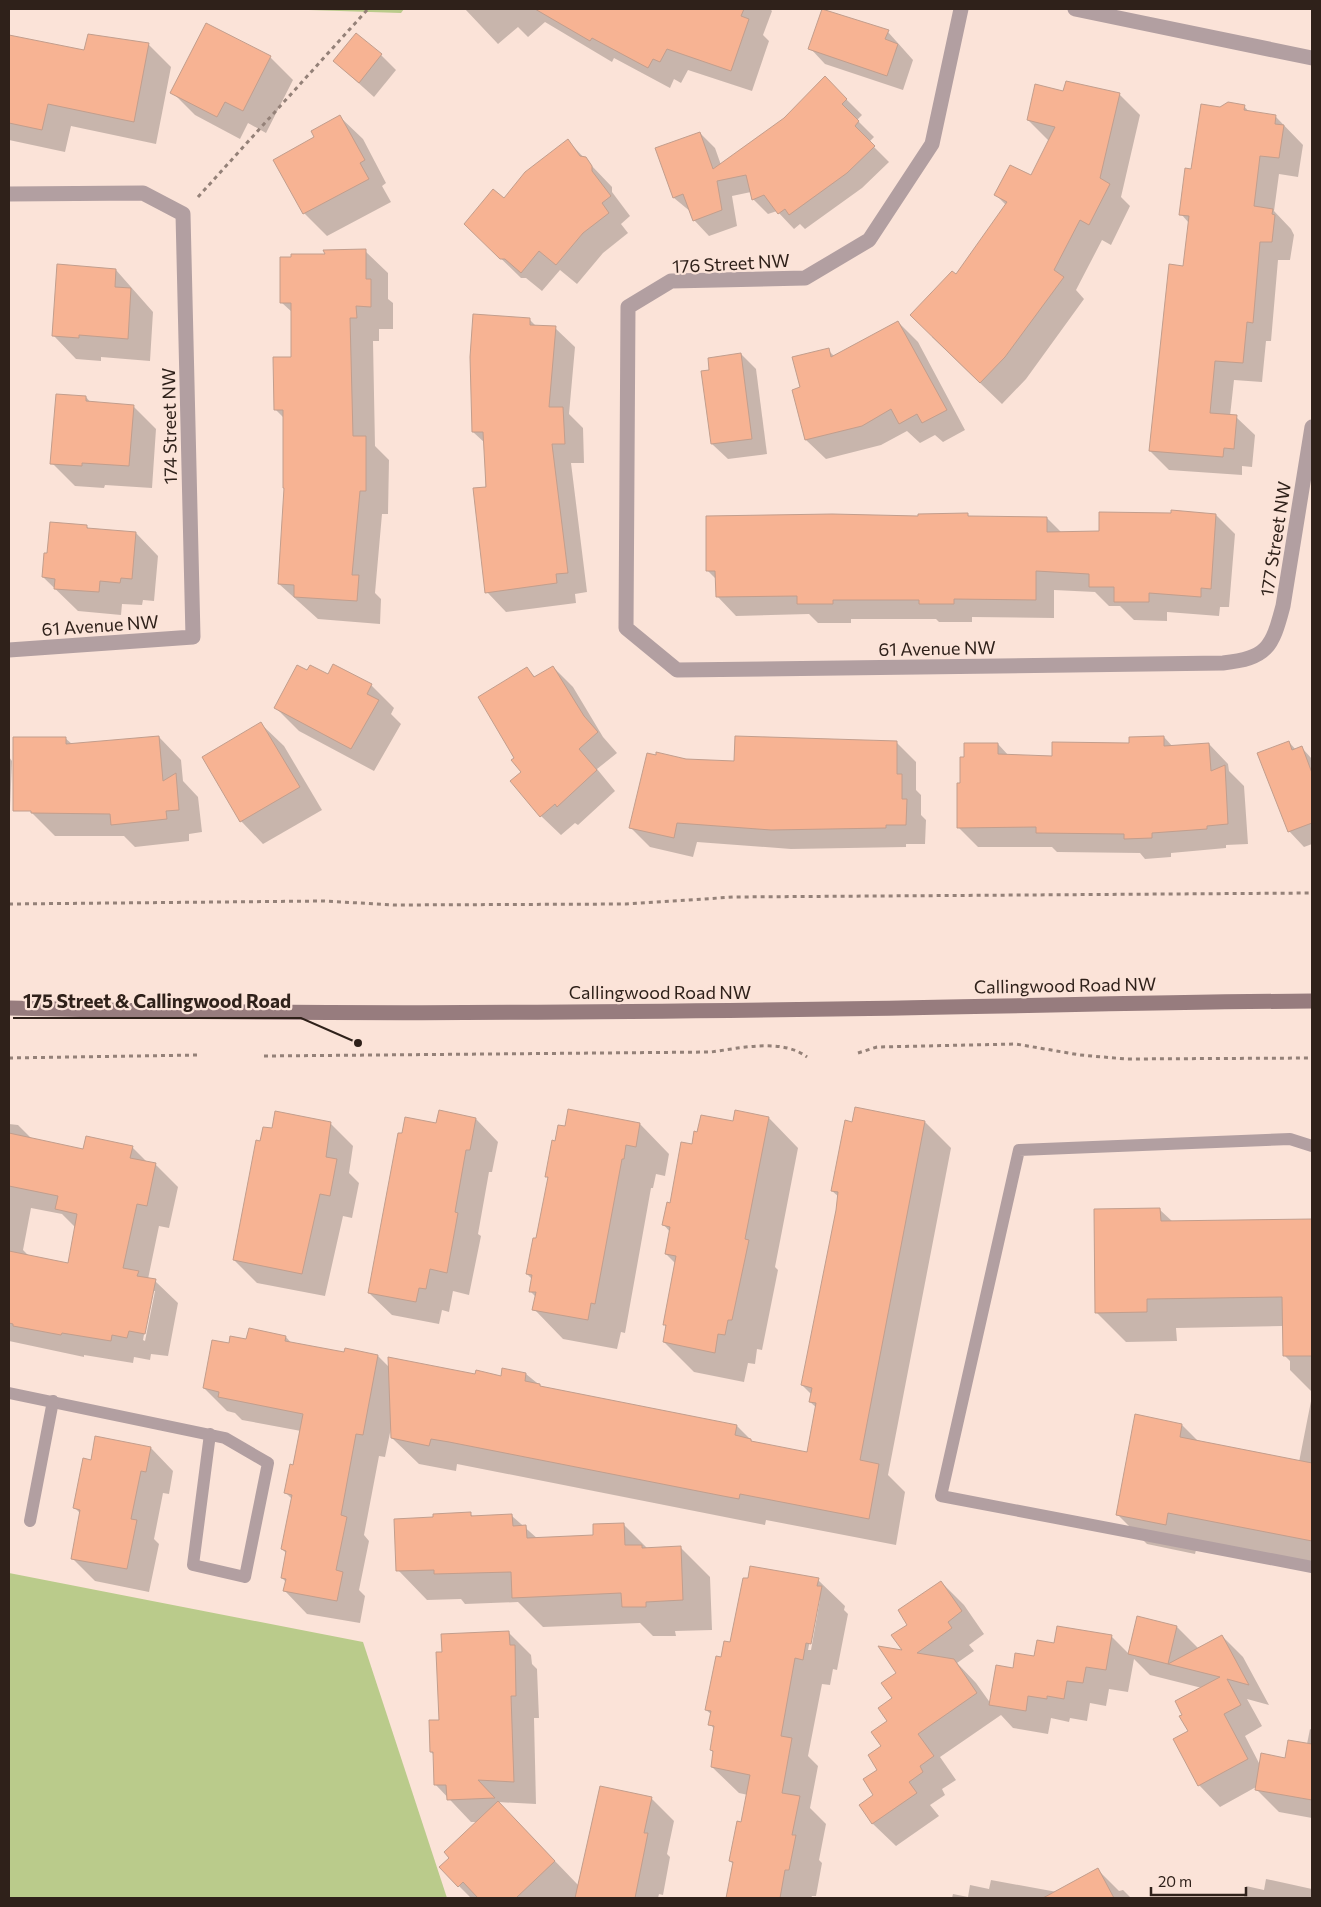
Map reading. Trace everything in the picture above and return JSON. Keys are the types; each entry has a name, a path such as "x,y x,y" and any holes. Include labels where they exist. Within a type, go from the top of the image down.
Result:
{"main road":[{"name":"Callingwood Road NW","path":"9,1008 236,1014 1308,1003"}],"street":[{"name":"176 Street NW","path":"626,628 628,307 671,281 805,278 869,240 932,144 961,9"},
{"path":"1075,9 1312,58"},
{"path":"9,194 143,193 183,214"},
{"name":"174 Street NW","path":"183,214 193,637"},
{"name":"177 Street NW","path":"1262,654 1277,631 1283,606 1312,427"},
{"name":"61 Avenue NW","path":"626,628 677,670 1223,663 1246,661 1262,654"},
{"name":"61 Avenue NW","path":"9,650 193,637"}],"lane":[{"path":"1312,1146 1290,1139 1019,1150 941,1496 1312,1568"},
{"path":"9,1393 53,1401 210,1434 225,1438 268,1463 245,1577 193,1565 210,1434"},
{"path":"30,1520 53,1401"}],"path":[{"path":"183,214 368,9"},
{"path":"9,904 324,901 403,905 626,904 734,897 1312,893"},
{"path":"858,1054 877,1047 1016,1044 1080,1055 1126,1059 1312,1058"},
{"path":"264,1056 711,1052 744,1048 783,1047 794,1049 807,1057"},
{"path":"9,1058 199,1055"}],"green space":[{"path":"278,9 404,9 401,13"},
{"path":"9,1573 363,1642 447,1898 9,1898"}],"building":[{"path":"535,9 744,9 741,16 749,19 731,71 667,49 660,62 653,59 648,68 592,38 590,41"},
{"path":"822,9 889,30 885,39 898,44 887,76 808,49"},
{"path":"206,23 271,56 243,111 225,102 217,117 170,93"},
{"path":"356,33 382,54 359,83 333,61"},
{"path":"88,34 149,43 134,122 48,104 42,130 9,123 9,35 84,50"},
{"path":"825,76 847,99 842,104 859,121 855,126 875,146 847,173 789,215 785,209 778,214 764,195 752,200 746,175 717,181 722,210 693,221 683,194 673,198 655,148 700,132 713,169 784,118"},
{"path":"1066,81 1120,93 1100,178 1110,184 1089,225 1080,220 1054,270 1064,277 1005,357 980,383 910,315 952,271 956,274 1007,202 994,195 1010,165 1031,175 1055,127 1027,120 1035,84 1063,91"},
{"path":"1228,102 1245,105 1244,110 1276,115 1275,124 1284,125 1279,158 1260,156 1254,206 1273,209 1272,214 1275,215 1272,242 1260,242 1253,323 1247,322 1243,363 1215,361 1210,413 1237,415 1234,449 1224,448 1223,457 1149,451 1169,264 1183,266 1189,216 1179,215 1185,168 1191,169 1201,104 1220,107"},
{"path":"340,115 365,160 360,163 369,179 303,214 273,160 314,137 311,131"},
{"path":"568,139 580,156 586,157 592,166 592,171 611,196 602,203 609,213 583,233 556,265 539,251 521,273 505,259 500,259 464,224 493,189 504,198 525,172"},
{"path":"366,249 366,279 371,279 371,307 356,306 357,318 350,318 353,436 366,436 366,491 360,491 352,575 359,575 357,601 294,597 294,585 278,584 284,488 283,410 274,410 273,357 291,357 291,303 280,303 280,257 291,257 291,254 325,254 323,250"},
{"path":"57,264 116,269 115,287 131,288 128,339 79,335 79,338 52,336"},
{"path":"473,314 530,318 530,325 556,326 549,407 563,407 565,444 552,444 568,573 556,574 557,583 485,593 473,488 486,487 483,432 472,432 470,357"},
{"path":"898,321 947,410 922,423 917,414 899,424 891,409 862,426 805,440 792,390 800,387 792,357 829,348 831,357"},
{"path":"741,353 752,439 711,444 701,371 709,370 708,358"},
{"path":"56,394 86,396 86,401 134,405 129,466 82,463 82,466 50,464"},
{"path":"1171,510 1216,514 1211,589 1201,588 1201,597 1149,593 1149,602 1114,602 1114,587 1089,587 1089,574 1036,571 1036,600 954,599 954,604 919,604 919,600 833,600 833,604 797,604 797,596 716,597 715,571 706,571 706,516 832,514 918,516 918,514 968,513 968,516 1047,517 1047,532 1099,531 1099,512 1171,513"},
{"path":"50,522 87,525 87,528 136,532 132,579 121,578 120,583 100,581 99,592 54,589 55,579 42,577"},
{"path":"333,664 372,684 367,694 379,700 351,749 274,708 297,665 307,670 310,665 328,674"},
{"path":"553,666 584,716 598,732 579,749 597,770 557,807 555,804 540,817 510,781 521,772 511,760 514,758 478,697 527,667 534,677"},
{"path":"261,722 300,787 240,822 202,757"},
{"path":"159,736 163,781 176,773 179,810 166,811 167,819 111,825 110,814 13,811 13,737 66,737 66,744"},
{"path":"735,736 897,741 897,774 902,774 902,799 907,799 906,825 886,825 886,828 771,830 677,823 674,838 629,828 647,753 656,755 656,752 686,759 734,761"},
{"path":"1164,736 1164,746 1209,743 1211,771 1225,765 1228,824 1207,826 1207,829 1152,833 1152,838 1124,839 1124,834 1036,833 1036,827 957,828 957,783 960,783 960,757 964,757 964,743 998,743 998,754 1052,756 1052,742 1129,743 1129,737"},
{"path":"1289,741 1292,750 1302,746 1312,773 1312,823 1288,832 1257,753"},
{"path":"855,1107 925,1121 860,1460 879,1464 869,1519 740,1494 739,1499 449,1442 431,1439 429,1446 391,1438 388,1357 475,1374 476,1370 501,1376 502,1368 526,1373 525,1381 540,1384 540,1386 737,1425 735,1435 751,1439 751,1441 807,1452 816,1403 809,1402 812,1388 801,1385 836,1210 838,1192 831,1191 845,1120 852,1122"},
{"path":"568,1109 640,1123 636,1147 626,1145 624,1159 622,1159 595,1304 591,1303 588,1320 532,1310 536,1292 529,1292 532,1275 526,1274 533,1238 536,1238 548,1177 545,1177 552,1140 555,1141 558,1125 565,1126"},
{"path":"439,1110 476,1118 470,1150 466,1150 455,1212 458,1213 447,1273 430,1269 426,1289 419,1288 416,1302 368,1293 398,1133 402,1133 405,1117 436,1123"},
{"path":"735,1110 769,1117 745,1239 749,1240 732,1320 728,1320 725,1335 718,1334 715,1353 663,1342 666,1325 663,1325 676,1256 665,1254 670,1227 662,1225 667,1202 670,1203 681,1142 692,1144 694,1131 697,1132 701,1115 733,1121"},
{"path":"275,1111 331,1122 326,1157 337,1159 330,1196 320,1194 302,1274 233,1260 256,1140 260,1141 263,1127 272,1128"},
{"path":"9,1133 83,1149 86,1136 133,1146 130,1158 156,1163 147,1206 137,1204 123,1268 139,1271 137,1276 156,1279 145,1334 129,1331 127,1338 112,1335 111,1341 62,1333 61,1335 13,1326 13,1324 9,1323 9,1251 68,1263 77,1214 55,1209 58,1196 9,1186"},
{"path":"1160,1208 1161,1221 1312,1219 1312,1356 1283,1356 1282,1297 1147,1299 1147,1312 1095,1313 1094,1209"},
{"path":"249,1328 286,1336 285,1341 344,1352 345,1348 378,1355 363,1435 356,1434 341,1515 347,1517 336,1570 343,1572 337,1601 283,1591 286,1579 281,1578 286,1551 281,1549 292,1495 284,1493 290,1464 293,1465 303,1414 218,1397 219,1392 203,1388 212,1340 229,1343 230,1336 246,1339"},
{"path":"1135,1414 1182,1424 1180,1437 1312,1463 1312,1541 1168,1513 1166,1525 1116,1515"},
{"path":"95,1436 151,1447 146,1472 141,1471 131,1519 137,1520 127,1569 71,1559 80,1510 73,1508 83,1458 91,1460"},
{"path":"471,1512 471,1516 512,1514 513,1526 526,1525 527,1538 593,1535 593,1524 624,1523 625,1545 642,1545 642,1548 681,1546 683,1600 646,1602 646,1607 622,1607 621,1593 512,1598 511,1572 434,1574 434,1570 396,1571 394,1519 433,1517 433,1514"},
{"path":"750,1566 819,1578 817,1586 822,1586 811,1644 806,1643 803,1660 795,1658 781,1736 792,1738 782,1793 800,1796 792,1835 796,1835 789,1870 785,1870 780,1898 726,1898 733,1862 729,1861 737,1821 741,1822 750,1775 711,1767 713,1751 710,1750 714,1726 708,1725 711,1711 705,1710 716,1656 721,1657 724,1641 730,1642 743,1578 748,1578"},
{"path":"941,1581 962,1611 948,1622 952,1628 917,1653 954,1659 977,1693 918,1734 934,1756 920,1766 923,1772 909,1782 917,1793 872,1824 859,1805 873,1795 863,1779 877,1770 868,1755 881,1746 871,1732 887,1721 878,1708 892,1698 881,1683 896,1673 878,1646 902,1650 891,1635 907,1625 898,1610"},
{"path":"1137,1616 1177,1626 1168,1664 1128,1654"},
{"path":"1057,1626 1112,1635 1106,1670 1086,1667 1083,1683 1067,1681 1064,1699 1047,1696 1047,1699 1028,1696 1026,1711 989,1705 996,1665 1013,1668 1015,1653 1034,1656 1037,1640 1054,1643"},
{"path":"509,1631 510,1645 515,1645 516,1696 511,1696 514,1782 478,1780 495,1798 447,1800 446,1785 434,1785 433,1752 430,1752 429,1720 439,1720 436,1652 442,1652 441,1634"},
{"path":"1222,1635 1249,1685 1227,1679 1241,1705 1224,1714 1248,1759 1198,1786 1173,1739 1188,1731 1179,1716 1182,1715 1175,1701 1220,1677 1168,1664"},
{"path":"1288,1740 1312,1744 1312,1800 1255,1790 1261,1753 1285,1758"},
{"path":"600,1786 652,1797 644,1833 648,1833 635,1898 575,1898"},
{"path":"498,1801 555,1861 516,1898 478,1898 463,1882 458,1887 439,1867 449,1858 444,1852"},
{"path":"1098,1868 1114,1898 1043,1898"}],"place":[{"name":"175 Street & Callingwood Road","path":"358,1043"}]}
